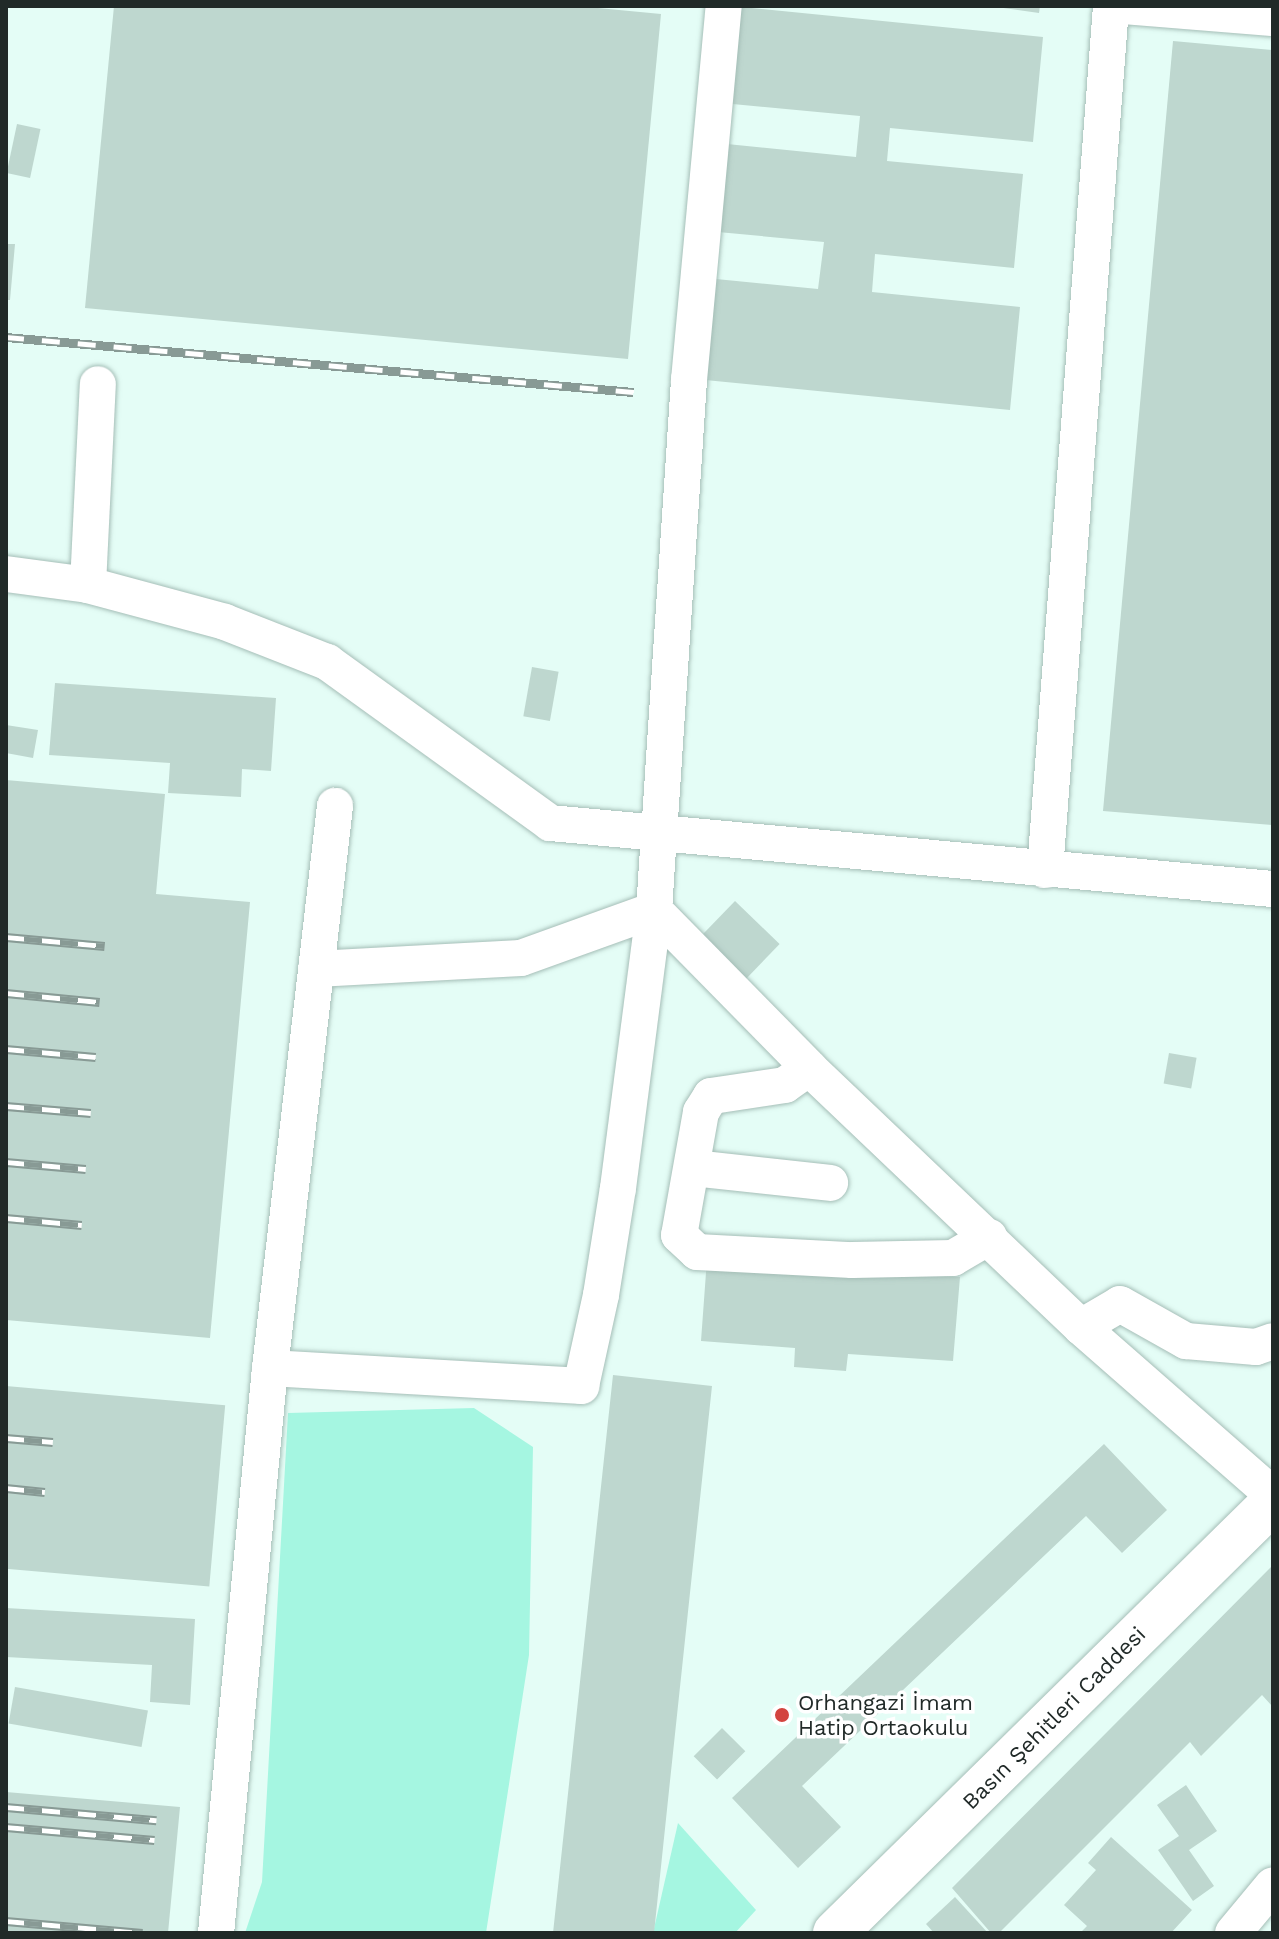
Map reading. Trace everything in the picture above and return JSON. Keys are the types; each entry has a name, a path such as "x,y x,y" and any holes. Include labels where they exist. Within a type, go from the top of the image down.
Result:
{"main road":[{"name":"Basın Şehitleri Caddesi","path":"835,1933 1273,1502"}],"street":[{"path":"270,1368 581,1386 601,1295 618,1188 654,910 689,380 724,6"},
{"path":"1045,870 1111,6"},
{"path":"1123,6 1273,18"},
{"path":"88,585 98,384"},
{"path":"6,574 88,585 225,622 327,662 550,823 1273,889"},
{"path":"216,1933 270,1368 335,806"},
{"path":"316,969 521,958 654,910"},
{"path":"654,910 809,1068 1081,1327 1273,1495"},
{"path":"809,1068 785,1085 711,1096 701,1112 679,1235 697,1252 852,1260 953,1258 989,1237"},
{"path":"693,1168 830,1183"},
{"path":"1081,1327 1120,1304 1186,1341 1256,1347 1273,1341"},
{"path":"1234,1933 1273,1885"}],"green space":[{"path":"474,1408 533,1447 529,1655 486,1933 245,1933 262,1882 288,1413"},
{"path":"678,1823 756,1910 735,1933 653,1933"}],"building":[{"path":"114,6 577,6 661,14 628,359 85,308"},
{"path":"732,6 1043,37 1033,142 890,128 887,161 1023,174 1014,268 875,254 872,292 1020,307 1010,410 695,379 706,278 818,289 824,242 718,232 727,144 856,157 860,116 722,103"},
{"path":"989,6 1040,6 1039,13"},
{"path":"1173,41 1273,50 1273,825 1103,811"},
{"path":"17,124 40,129 30,178 7,173"},
{"path":"6,244 15,244 10,300 6,300"},
{"path":"532,667 559,672 550,721 523,716"},
{"path":"55,683 276,698 271,771 242,769 241,797 168,793 170,763 49,755"},
{"path":"6,725 38,730 33,758 6,753"},
{"path":"6,780 165,794 156,894 250,902 210,1338 6,1320"},
{"path":"735,901 780,944 742,983 697,940"},
{"path":"1169,1053 1197,1058 1191,1088 1164,1084"},
{"path":"707,1259 960,1277 953,1361 848,1354 846,1371 794,1367 795,1348 701,1341"},
{"path":"613,1375 712,1386 654,1933 553,1933"},
{"path":"6,1386 225,1405 209,1586 6,1569"},
{"path":"1104,1444 1167,1510 1122,1553 1086,1516 802,1786 841,1827 798,1868 732,1798"},
{"path":"1273,1565 1273,1707 1262,1695 1201,1756 1190,1742 999,1933 991,1933 952,1888"},
{"path":"6,1608 195,1619 190,1705 150,1702 152,1665 6,1657"},
{"path":"15,1687 148,1710 142,1747 9,1723"},
{"path":"722,1728 745,1751 717,1780 694,1756"},
{"path":"1186,1785 1217,1831 1189,1850 1214,1886 1193,1901 1158,1850 1179,1836 1157,1805"},
{"path":"6,1792 180,1807 168,1933 6,1933"},
{"path":"1111,1837 1192,1910 1171,1933 1080,1933 1087,1926 1064,1905 1096,1870 1088,1863"},
{"path":"955,1897 988,1933 934,1933 926,1924"}],"railway":[{"path":"6,337 634,392"},
{"path":"6,937 105,946"},
{"path":"6,993 100,1002"},
{"path":"6,1049 96,1057"},
{"path":"6,1106 91,1113"},
{"path":"6,1162 86,1169"},
{"path":"6,1218 82,1225"},
{"path":"6,1438 53,1442"},
{"path":"6,1488 45,1492"},
{"path":"6,1807 156,1820"},
{"path":"6,1827 154,1840"},
{"path":"6,1921 142,1933"}],"place":[{"name":"Orhangazi İmam Hatip Ortaokulu","path":"782,1715"}]}
